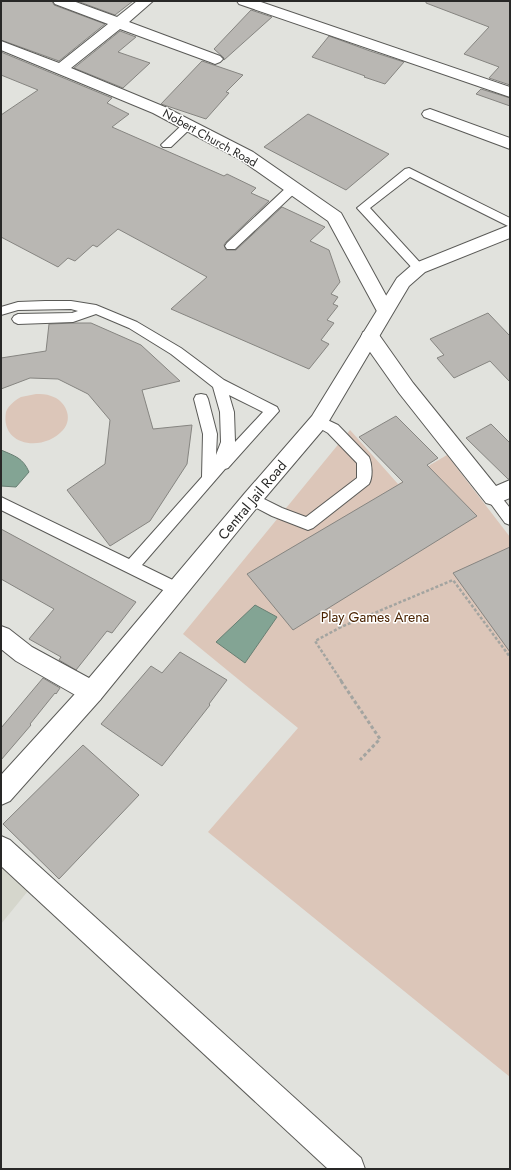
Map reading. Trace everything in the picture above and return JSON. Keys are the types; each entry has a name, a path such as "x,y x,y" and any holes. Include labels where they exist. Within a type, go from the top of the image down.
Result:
{"street":[{"path":"60,1 215,59"},
{"path":"61,69 146,1"},
{"path":"244,1 510,92"},
{"name":"Nobert Church Road","path":"1,45 158,110 247,156 335,217 385,310"},
{"path":"430,114 510,144"},
{"name":"Central Jail Road","path":"1,793 92,692 252,499 319,422 403,282 418,268 510,231"},
{"path":"370,337 406,388 502,492"},
{"path":"1,636 24,654 92,692"},
{"path":"1,848 350,1169"}],"lane":[{"path":"167,145 188,125"},
{"path":"418,268 363,208 409,172 510,223"},
{"path":"231,246 293,188"},
{"path":"1,311 18,306 45,305 71,305 96,309 133,325 176,351 219,384 272,411 218,468 131,567"},
{"path":"18,319 73,317 96,309"},
{"path":"218,468 228,442 227,412 219,384"},
{"path":"201,399 210,434 209,479"},
{"path":"252,499 277,512 308,524 364,480 364,461 333,429 319,422"},
{"path":"502,492 510,519"},
{"path":"1,503 178,590"}],"path":[{"path":"360,760 380,739 315,641 341,627 453,580 510,657"},
{"path":"325,610 341,627"}],"shaded area":[{"path":"1,450 21,460 27,467 29,472 16,487 1,486"},
{"path":"255,605 277,617 245,663 216,642"},
{"path":"1,863 32,886 1,924"}],"green space":[{"path":"36,394 49,395 56,398 64,405 68,415 66,425 55,437 45,441 35,443 16,439 10,433 6,424 6,412 10,405 19,398"},
{"name":"Play Games Arena","path":"350,430 398,484 447,455 510,537 510,1077 208,832 298,728 183,634"}],"building":[{"path":"1,1 52,1 54,5 105,24 59,61 1,40"},
{"path":"77,1 133,1 115,15"},
{"path":"426,1 510,1 510,85 489,78 499,67 464,54 489,27 426,3"},
{"path":"251,10 272,17 224,60 224,58 214,49"},
{"path":"120,31 136,37 118,52 150,63 123,88 74,68"},
{"path":"329,36 404,62 385,84 364,77 365,76 312,57"},
{"path":"1,52 112,98 107,103 129,114 112,127 224,176 227,174 256,188 251,193 269,201 226,242 224,245 226,250 236,250 282,207 325,227 310,241 329,250 340,282 331,294 338,297 333,304 338,306 327,320 334,323 321,340 329,344 309,369 171,309 207,277 118,229 97,247 93,245 75,261 68,258 58,267 1,237 1,115 38,90 1,75"},
{"path":"202,61 243,75 226,92 229,93 206,119 161,104"},
{"path":"481,89 510,98 510,106 476,94"},
{"path":"308,114 389,154 346,190 264,147"},
{"path":"488,313 510,336 510,382 490,361 454,378 437,358 444,355 430,339"},
{"path":"91,323 141,345 180,381 142,390 153,429 192,425 187,464 150,521 110,546 67,490 105,464 110,420 88,394 58,379 30,378 1,389 1,358 46,351 49,324"},
{"path":"396,416 438,458 427,465 477,516 293,630 247,574 403,482 359,437"},
{"path":"491,424 510,443 510,479 508,479 466,438"},
{"path":"1,529 136,602 112,633 107,631 76,670 59,660 61,657 29,639 54,609 1,579"},
{"path":"510,547 510,652 453,573"},
{"path":"180,652 227,680 209,704 210,705 162,766 101,724 151,666 162,673"},
{"path":"43,678 60,688 1,760 1,728"},
{"path":"83,745 139,795 59,879 3,824"}]}
